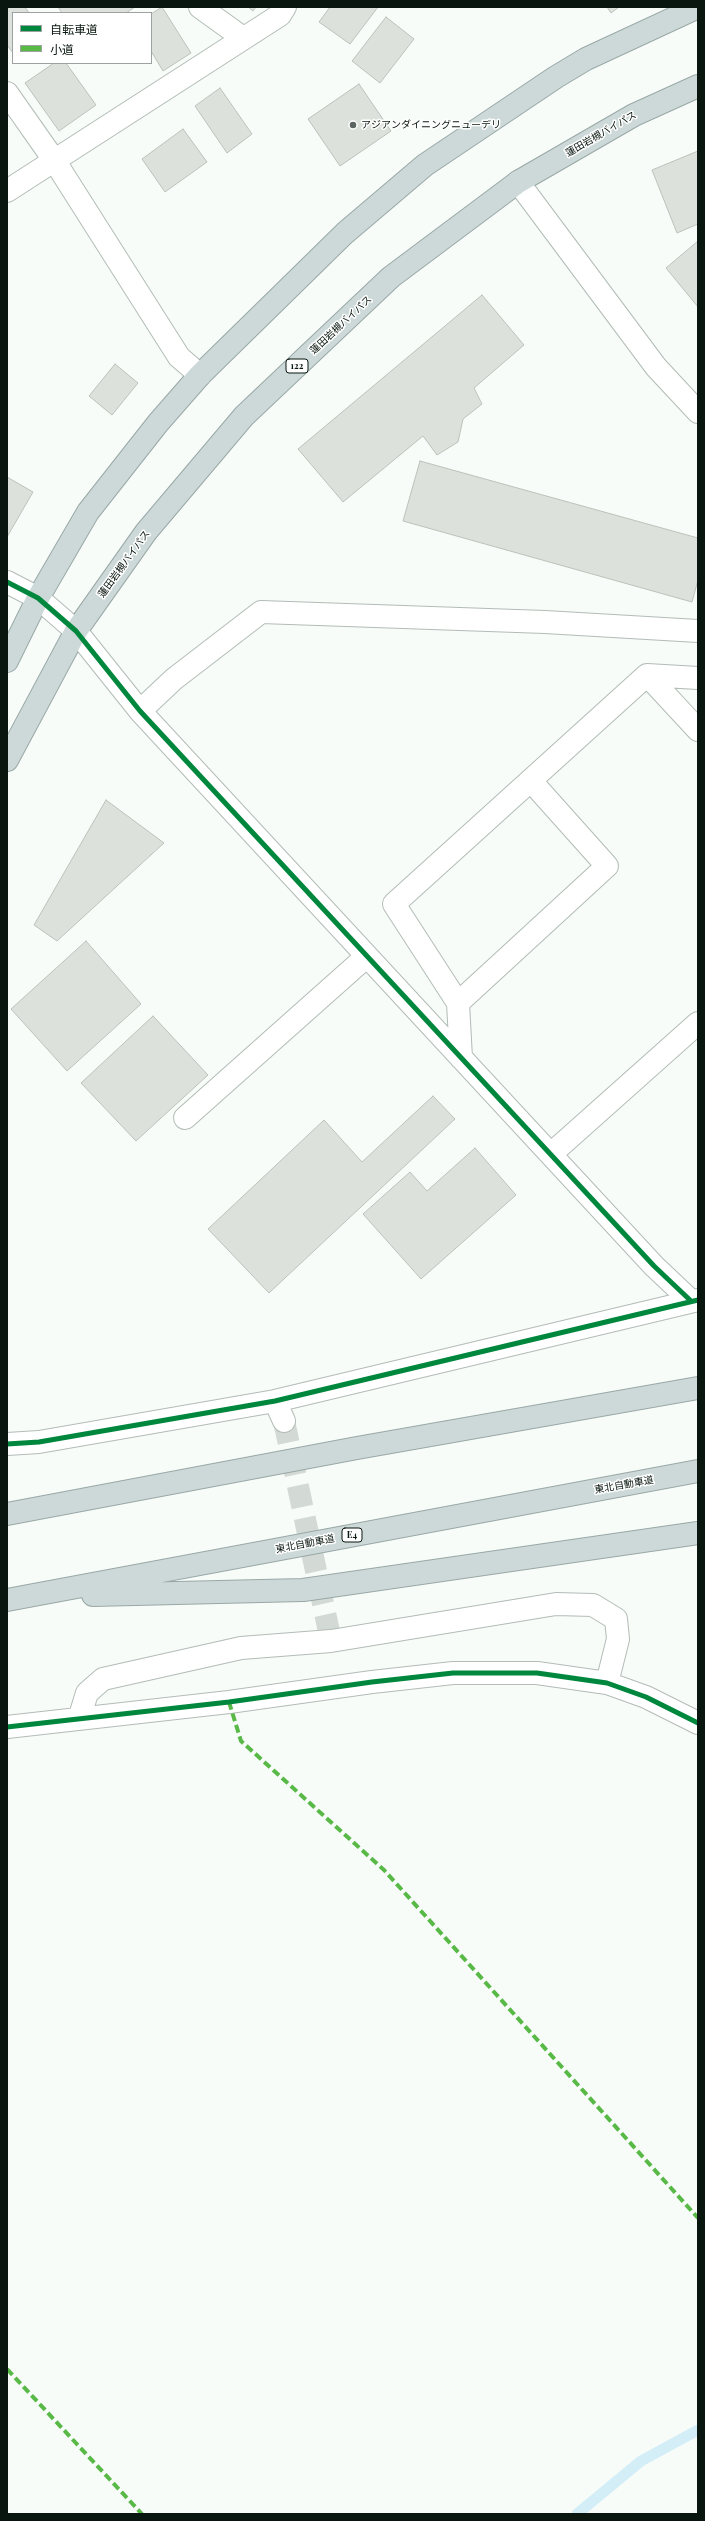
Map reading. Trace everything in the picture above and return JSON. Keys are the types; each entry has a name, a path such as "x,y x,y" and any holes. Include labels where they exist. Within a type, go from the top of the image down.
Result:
{"highway":[{"path":"7,661 38,598 88,512 158,423 200,375 345,233 425,165 580,63 698,7"},
{"name":"蓮田岩槻バイパス","path":"7,760 76,631 146,532 244,416 391,277 518,182 634,115 698,86"},
{"path":"7,1514 357,1448 698,1388"},
{"name":"東北自動車道","path":"17,1598 698,1471"},
{"path":"17,1598 303,1590 698,1533"}],"street":[{"path":"200,7 243,38"},
{"path":"7,191 280,14 286,7"},
{"path":"7,93 54,160 179,357 200,375"},
{"path":"518,182 656,367 698,412"},
{"path":"7,582 38,598 76,631 140,711 654,1266 694,1301"},
{"path":"140,711 174,679 261,612 545,622 698,631"},
{"path":"461,1058 458,1003 394,904 647,675 698,678"},
{"path":"647,675 698,730"},
{"path":"458,1003 607,866 531,781"},
{"path":"185,1118 367,956"},
{"path":"550,1154 698,1023"},
{"path":"7,1444 39,1442 275,1401 694,1301"},
{"path":"275,1401 284,1421"},
{"path":"79,1719 88,1693 103,1679 241,1648 331,1641 556,1604 593,1605 616,1619 618,1639 607,1683"},
{"path":"7,1727 229,1702 372,1682 453,1673 537,1673 607,1683 646,1697 698,1724"}],"building":[{"path":"10,7 25,7 28,12 12,12 12,52 7,45 7,9"},
{"path":"58,7 135,7 128,12 61,12"},
{"path":"162,7 191,53 163,71 152,53 152,13"},
{"path":"248,7 256,7 253,11"},
{"path":"330,7 378,7 350,44 319,22"},
{"path":"607,7 619,7 611,13"},
{"path":"386,17 414,39 380,83 352,61"},
{"path":"53,64 67,64 96,105 59,131 25,83"},
{"path":"359,84 391,131 340,166 308,119"},
{"path":"220,88 252,134 227,153 195,106"},
{"path":"183,129 207,162 165,192 142,159"},
{"path":"698,151 698,224 677,233 652,170"},
{"path":"698,241 698,307 666,268"},
{"path":"482,295 524,345 474,388 482,404 463,419 458,442 437,455 423,436 343,502 298,449"},
{"path":"115,364 138,383 112,415 89,396"},
{"path":"420,461 698,538 698,580 692,602 403,521"},
{"path":"7,477 33,492 7,537"},
{"path":"106,800 164,843 57,941 34,925"},
{"path":"86,941 141,1004 67,1071 11,1009"},
{"path":"153,1016 208,1075 136,1141 81,1083"},
{"path":"433,1096 455,1119 269,1293 208,1229 324,1120 362,1162"},
{"path":"475,1148 516,1195 421,1279 363,1214 410,1172 427,1191"}],"waterway":[{"path":"577,2514 641,2461 698,2430"}],"tunnel":[{"path":"284,1421 331,1641"}],"marked path":[{"path":"229,1702 241,1741 384,1870 698,2218"},
{"path":"7,2369 142,2514"}],"cycle path":[{"path":"7,582 38,598 76,631 140,711 654,1266 691,1301"},
{"path":"7,1444 39,1442 275,1401 698,1300"},
{"path":"7,1727 229,1702 372,1682 453,1673 537,1673 607,1683 646,1697 698,1723"}],"place":[{"name":"アジアンダイニングニューデリ","path":"353,125"}]}
